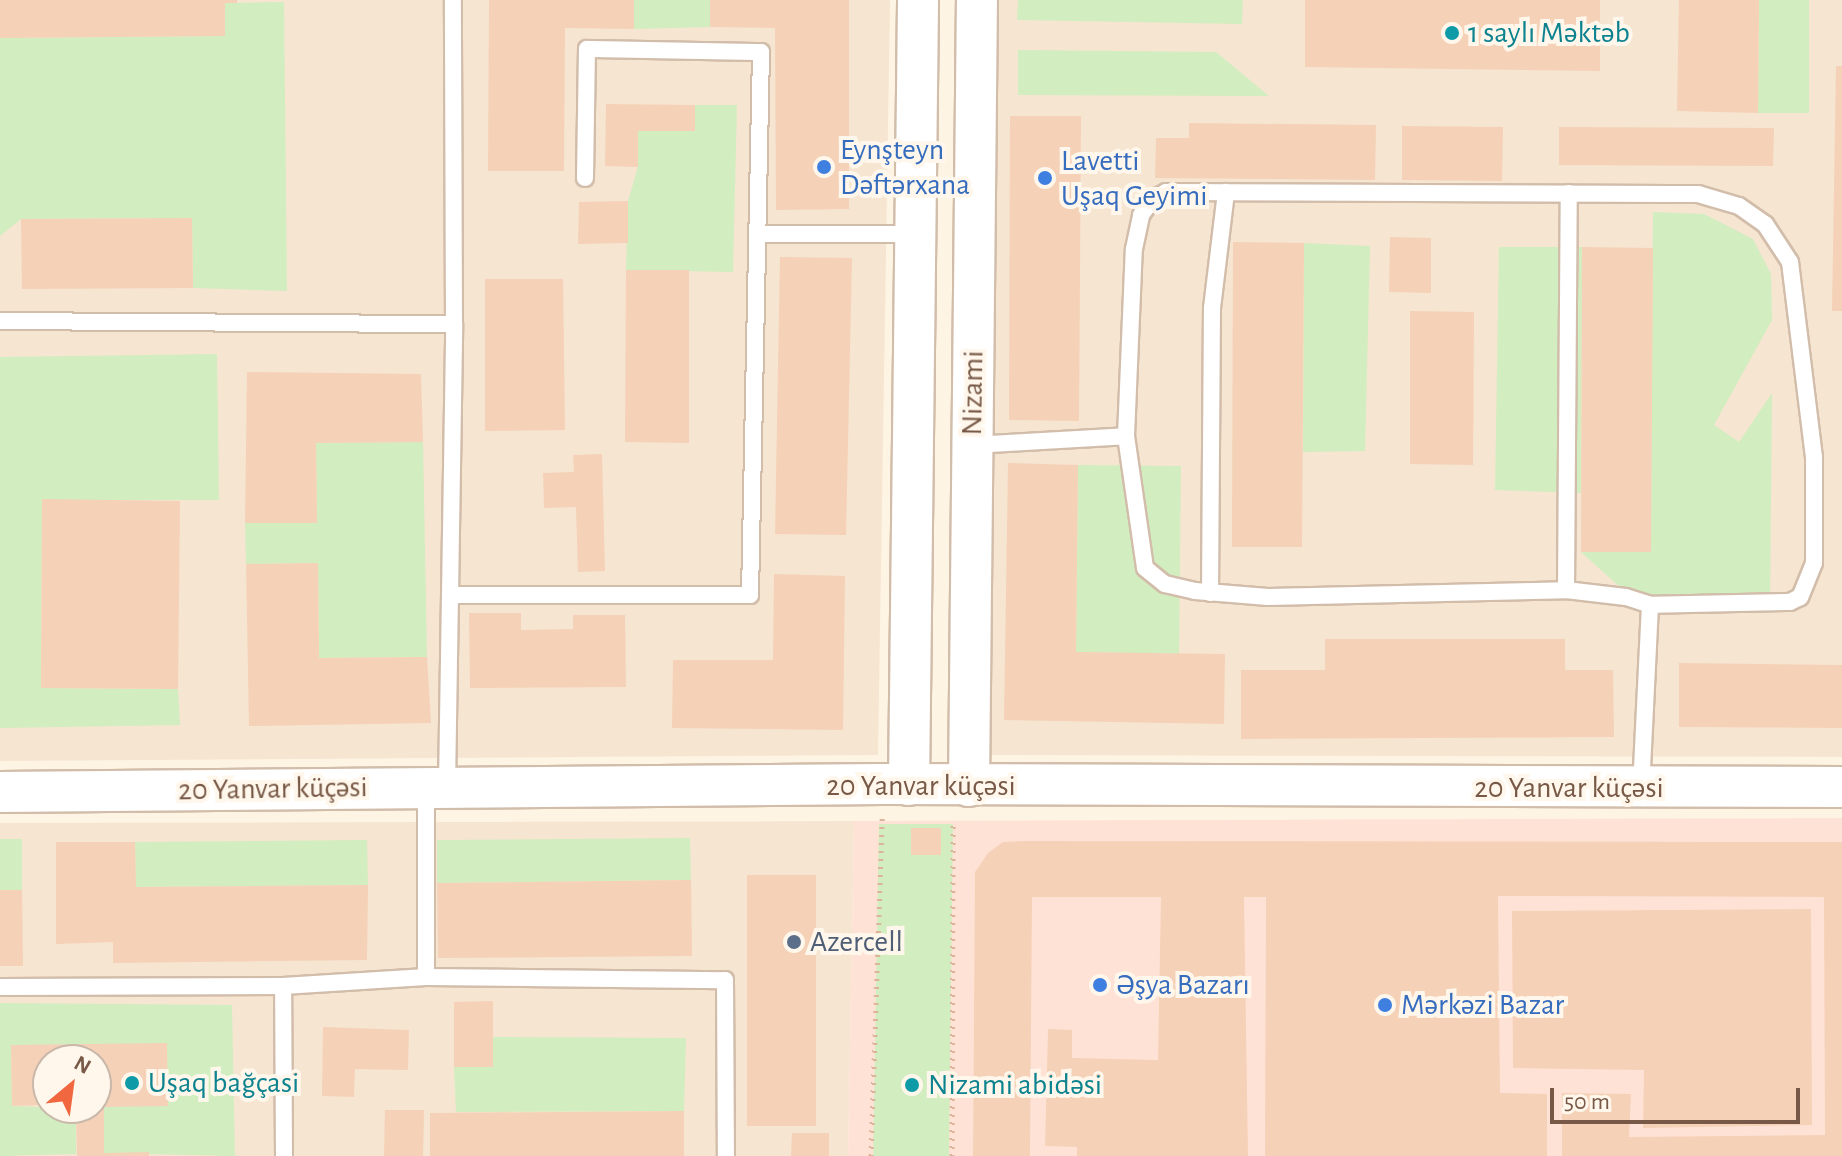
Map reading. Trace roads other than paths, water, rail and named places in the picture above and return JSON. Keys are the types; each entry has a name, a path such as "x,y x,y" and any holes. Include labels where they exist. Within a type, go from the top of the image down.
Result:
{"street":[{"name":"Nizami","path":"896,785 917,234 918,0"},
{"name":"Nizami","path":"961,786 972,445 977,0"},
{"name":"20 Yanvar küçəsi","path":"0,792 896,785 1640,789 1842,787"}],"lane":[{"path":"426,977 450,595 454,324 453,0"},
{"path":"450,595 750,595 761,52 587,49 585,178"},
{"path":"1166,192 1226,192 1698,194 1739,206 1765,224 1790,262 1814,457 1814,563 1800,597 1779,604 1650,605 1626,597 1566,590 1268,597 1210,593 1165,584 1145,568 1126,436 1134,249 1141,215 1153,199 1166,192"},
{"path":"1210,593 1212,308 1226,192"},
{"path":"1566,590 1569,193"},
{"path":"758,234 917,234"},
{"path":"0,321 454,324"},
{"path":"972,445 1126,436"},
{"path":"1640,789 1650,605"},
{"path":"0,987 283,986 426,977 725,980 726,1156"},
{"path":"283,986 284,1156"}],"place":[{"name":"1 saylı Məktəb","path":"1452,33"},
{"name":"Eynşteyn Dəftərxana","path":"824,167"},
{"name":"Lavetti Uşaq Geyimi","path":"1045,178"},
{"name":"Azercell","path":"794,942"},
{"name":"Əşya Bazarı","path":"1100,985"},
{"name":"Mərkəzi Bazar","path":"1385,1005"},
{"name":"Uşaq bağçasi","path":"132,1083"},
{"name":"Nizami abidәsi","path":"912,1085"}]}
